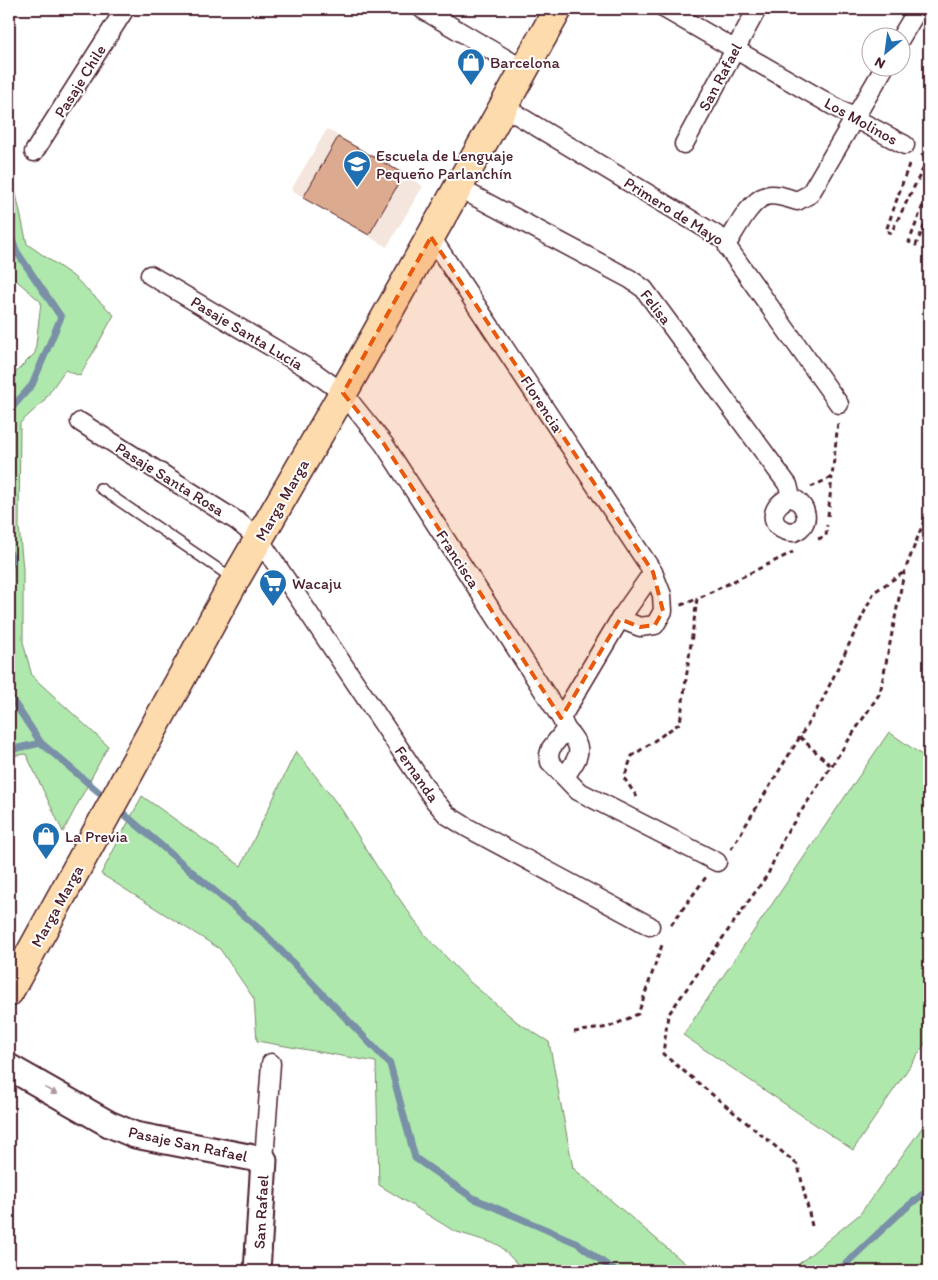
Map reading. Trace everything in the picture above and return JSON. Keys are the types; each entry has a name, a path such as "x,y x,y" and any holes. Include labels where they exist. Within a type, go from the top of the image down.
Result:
{"main road":[{"name":"Marga Marga","path":"9,992 76,873 235,580 459,188 523,69 558,9"}],"street":[{"name":"Pasaje Chile","path":"34,152 125,9"},
{"path":"422,9 523,69"},
{"name":"Los Molinos","path":"665,9 854,118 905,145"},
{"name":"San Rafael","path":"684,144 757,9"},
{"path":"907,28 918,9"},
{"path":"728,242 754,202 767,196 780,196 797,202 810,194 878,78"},
{"name":"Primero de Mayo","path":"504,106 728,242 728,248 839,404"},
{"name":"Felisa","path":"459,188 630,279 644,290 788,485 791,497"},
{"name":"Florencia","path":"431,237 653,572 662,595 663,611 654,625 640,627 620,619"},
{"name":"Pasaje Santa Lucía","path":"150,275 314,372 343,393"},
{"name":"Francisca","path":"343,393 384,444 563,724 574,737 579,753 565,777"},
{"name":"Pasaje Santa Rosa","path":"80,422 237,521 259,539"},
{"name":"Fernanda","path":"259,539 434,800 447,815 468,828 659,927"},
{"path":"653,572 620,619 563,724 551,748 550,762 578,791 717,862"},
{"name":"San Rafael","path":"257,1271 271,1063"},
{"name":"Pasaje San Rafael","path":"9,1067 109,1124 135,1135 264,1160"}],"lane":[{"path":"100,488 235,580"}],"path":[{"name":"Los Molinos","path":"905,145 911,160 886,231 891,233 924,167 929,170"},
{"path":"929,189 910,242 916,245 929,215"},
{"path":"817,540 826,536 839,404"},
{"path":"791,497 832,477"},
{"path":"812,1226 798,1165 663,1054 668,1015 768,874 784,837 880,693 904,573 929,508"},
{"path":"640,801 624,778 632,756 680,723 697,600 800,548"},
{"path":"659,927 717,862 729,853 822,701 874,592 904,573"},
{"path":"800,737 831,766"},
{"path":"574,1032 609,1027 638,1014 665,937"}],"highlighted area":[{"path":"431,237 653,572 663,611 655,625 640,627 620,619 561,718 384,444 343,393"}],"shaded area":[{"name":"Escuela de Lenguaje Pequeño Parlanchín","path":"327,129 423,186 387,247 291,190"}],"green space":[{"path":"9,162 27,244 73,276 114,315 80,376 65,370 43,402 20,423 19,527 23,569 23,642 32,676 108,746 63,832 26,754 9,756 9,379 35,353 41,302 9,274"},
{"path":"889,732 929,760 929,1038 853,1150 683,1035"},
{"path":"296,751 342,810 381,873 425,935 470,982 517,1022 549,1042 573,1168 694,1271 524,1271 499,1245 454,1231 379,1185 376,1062 257,1041 254,999 220,949 101,874 142,796 241,866"},
{"path":"929,1118 929,1271 790,1271 860,1214"}],"building":[{"name":"Escuela de Lenguaje Pequeño Parlanchín","path":"338,137 404,174 369,235 303,198"}],"waterway":[{"path":"9,232 17,252 61,317 32,385 9,411"},
{"path":"9,552 12,557 9,568"},
{"path":"9,695 41,743 107,799"},
{"path":"9,750 41,743"},
{"path":"117,808 264,933 390,1064 415,1158 473,1198 577,1243 615,1271"},
{"path":"838,1271 901,1212 929,1189"}],"place":[{"name":"Barcelona","path":"471,86"},
{"name":"Escuela de Lenguaje Pequeño Parlanchín","path":"357,188"},
{"name":"Wacaju","path":"273,607"},
{"name":"La Previa","path":"46,860"}]}
